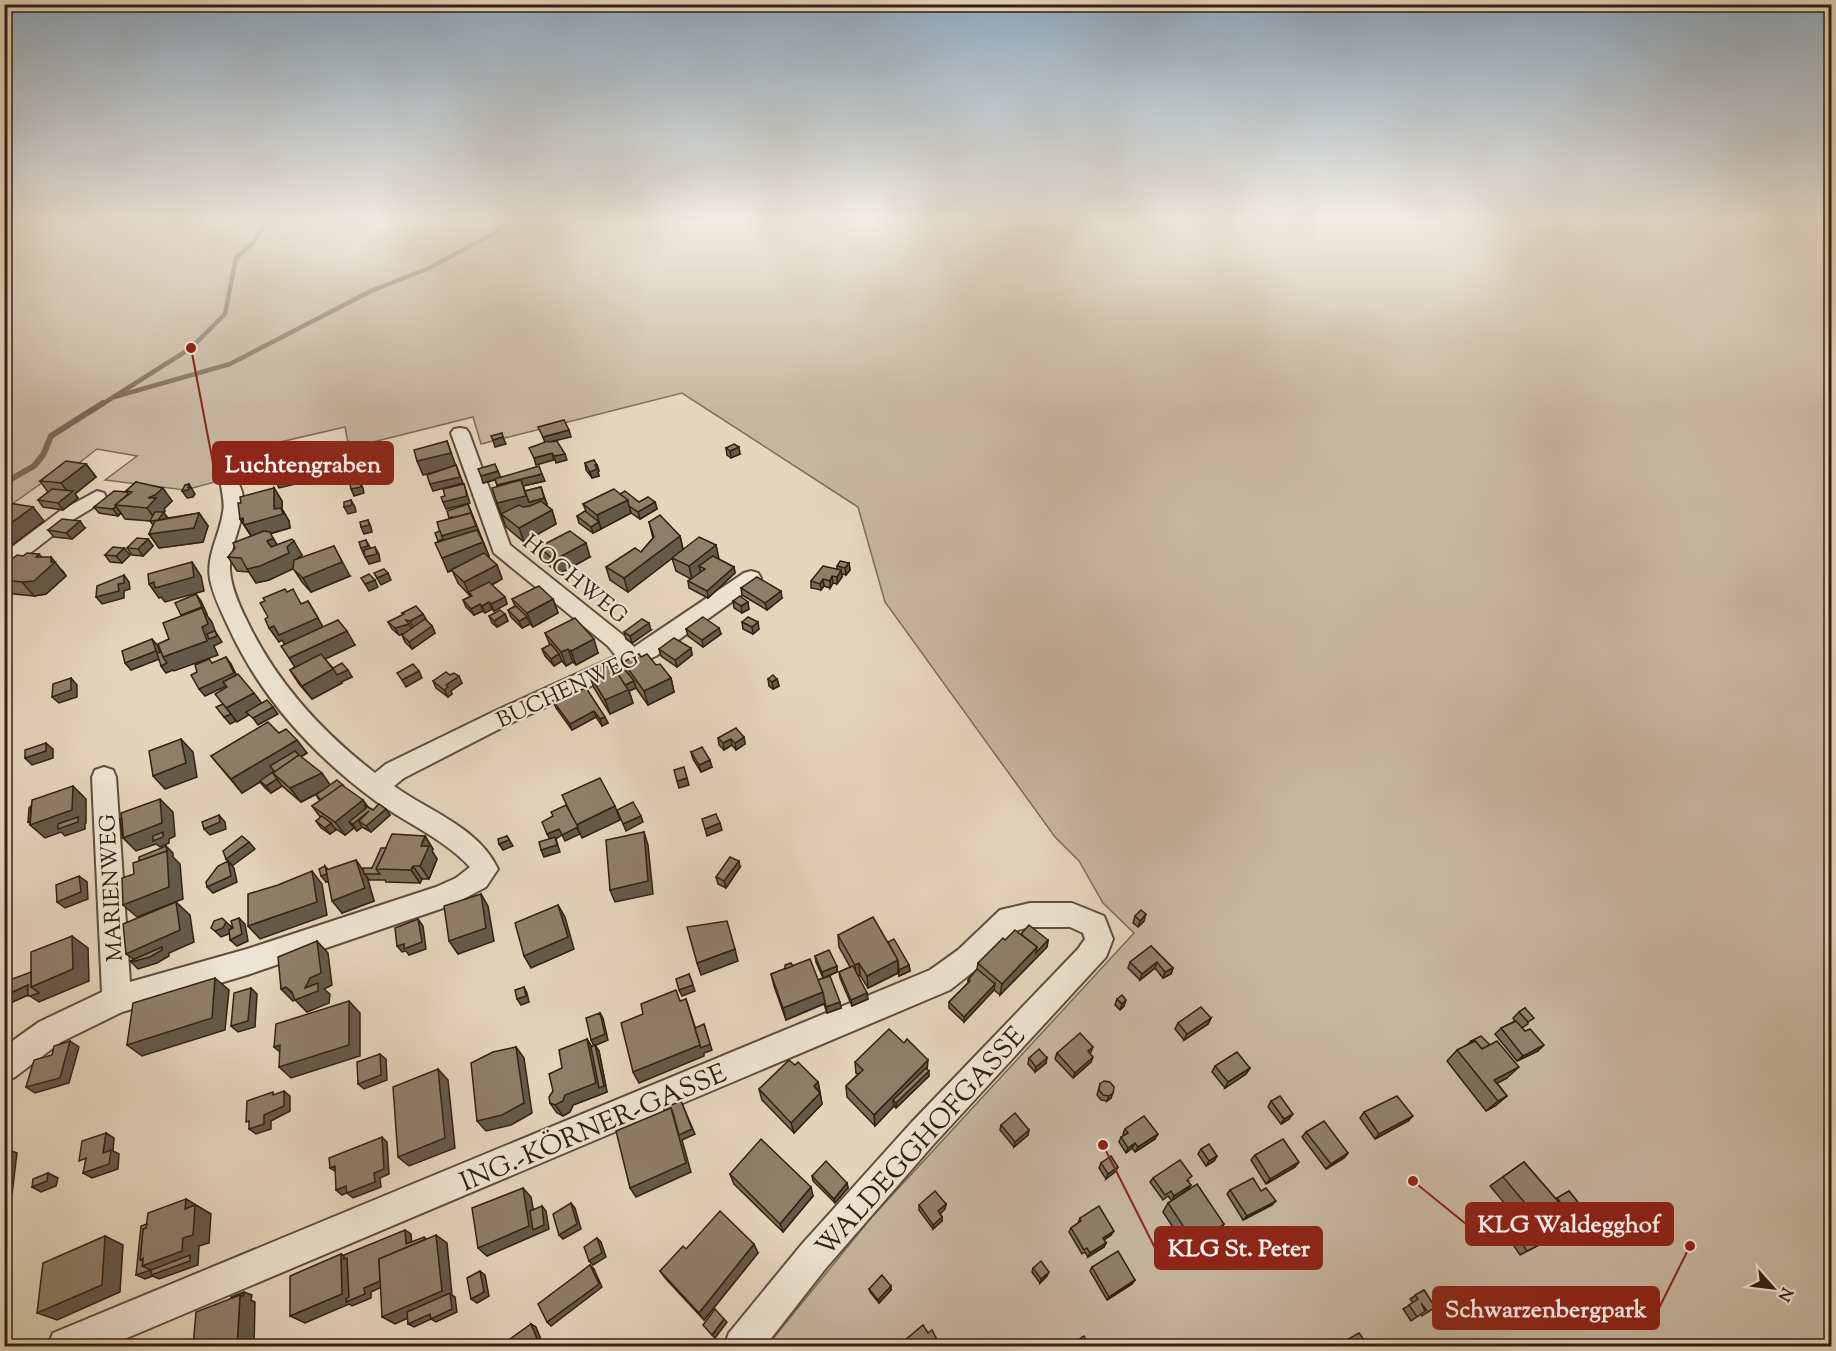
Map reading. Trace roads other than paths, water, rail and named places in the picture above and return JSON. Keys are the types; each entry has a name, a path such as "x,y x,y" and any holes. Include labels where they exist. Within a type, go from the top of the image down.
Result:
{"street":[{"name":"HOCHWEG","path":"460,434 501,548 616,641 628,658"},
{"path":"4,1066 50,1032 117,1000 258,958 441,897 463,888 480,877 485,869 477,856 458,840 376,787 334,753 295,711 255,658 236,623 222,584 219,560 221,544 233,510 230,485"},
{"path":"4,563 67,515 97,497"},
{"name":"BUCHENWEG","path":"376,787 395,771 430,753 648,650 751,578"},
{"name":"MARIENWEG","path":"104,777 117,1000"},
{"name":"ING.-KÖRNER-GASSE","path":"66,1347 940,980 968,959 1010,919 1030,915 1072,915 1094,925 1099,939"},
{"name":"WALDEGGHOFGASSE","path":"742,1347 837,1230 922,1134 1088,958 1096,948 1099,939"}],"waterway":[{"path":"101,405 191,348 225,314 231,283"},
{"path":"114,397 230,364 371,291 391,283"},
{"path":"4,483 34,466 43,455 51,436 103,403"}],"place":[{"name":"Luchtengraben","path":"191,348"},
{"name":"KLG St. Peter","path":"1103,1145"},
{"name":"KLG Waldegghof","path":"1413,1181"},
{"name":"Schwarzenbergpark","path":"1690,1246"}]}
